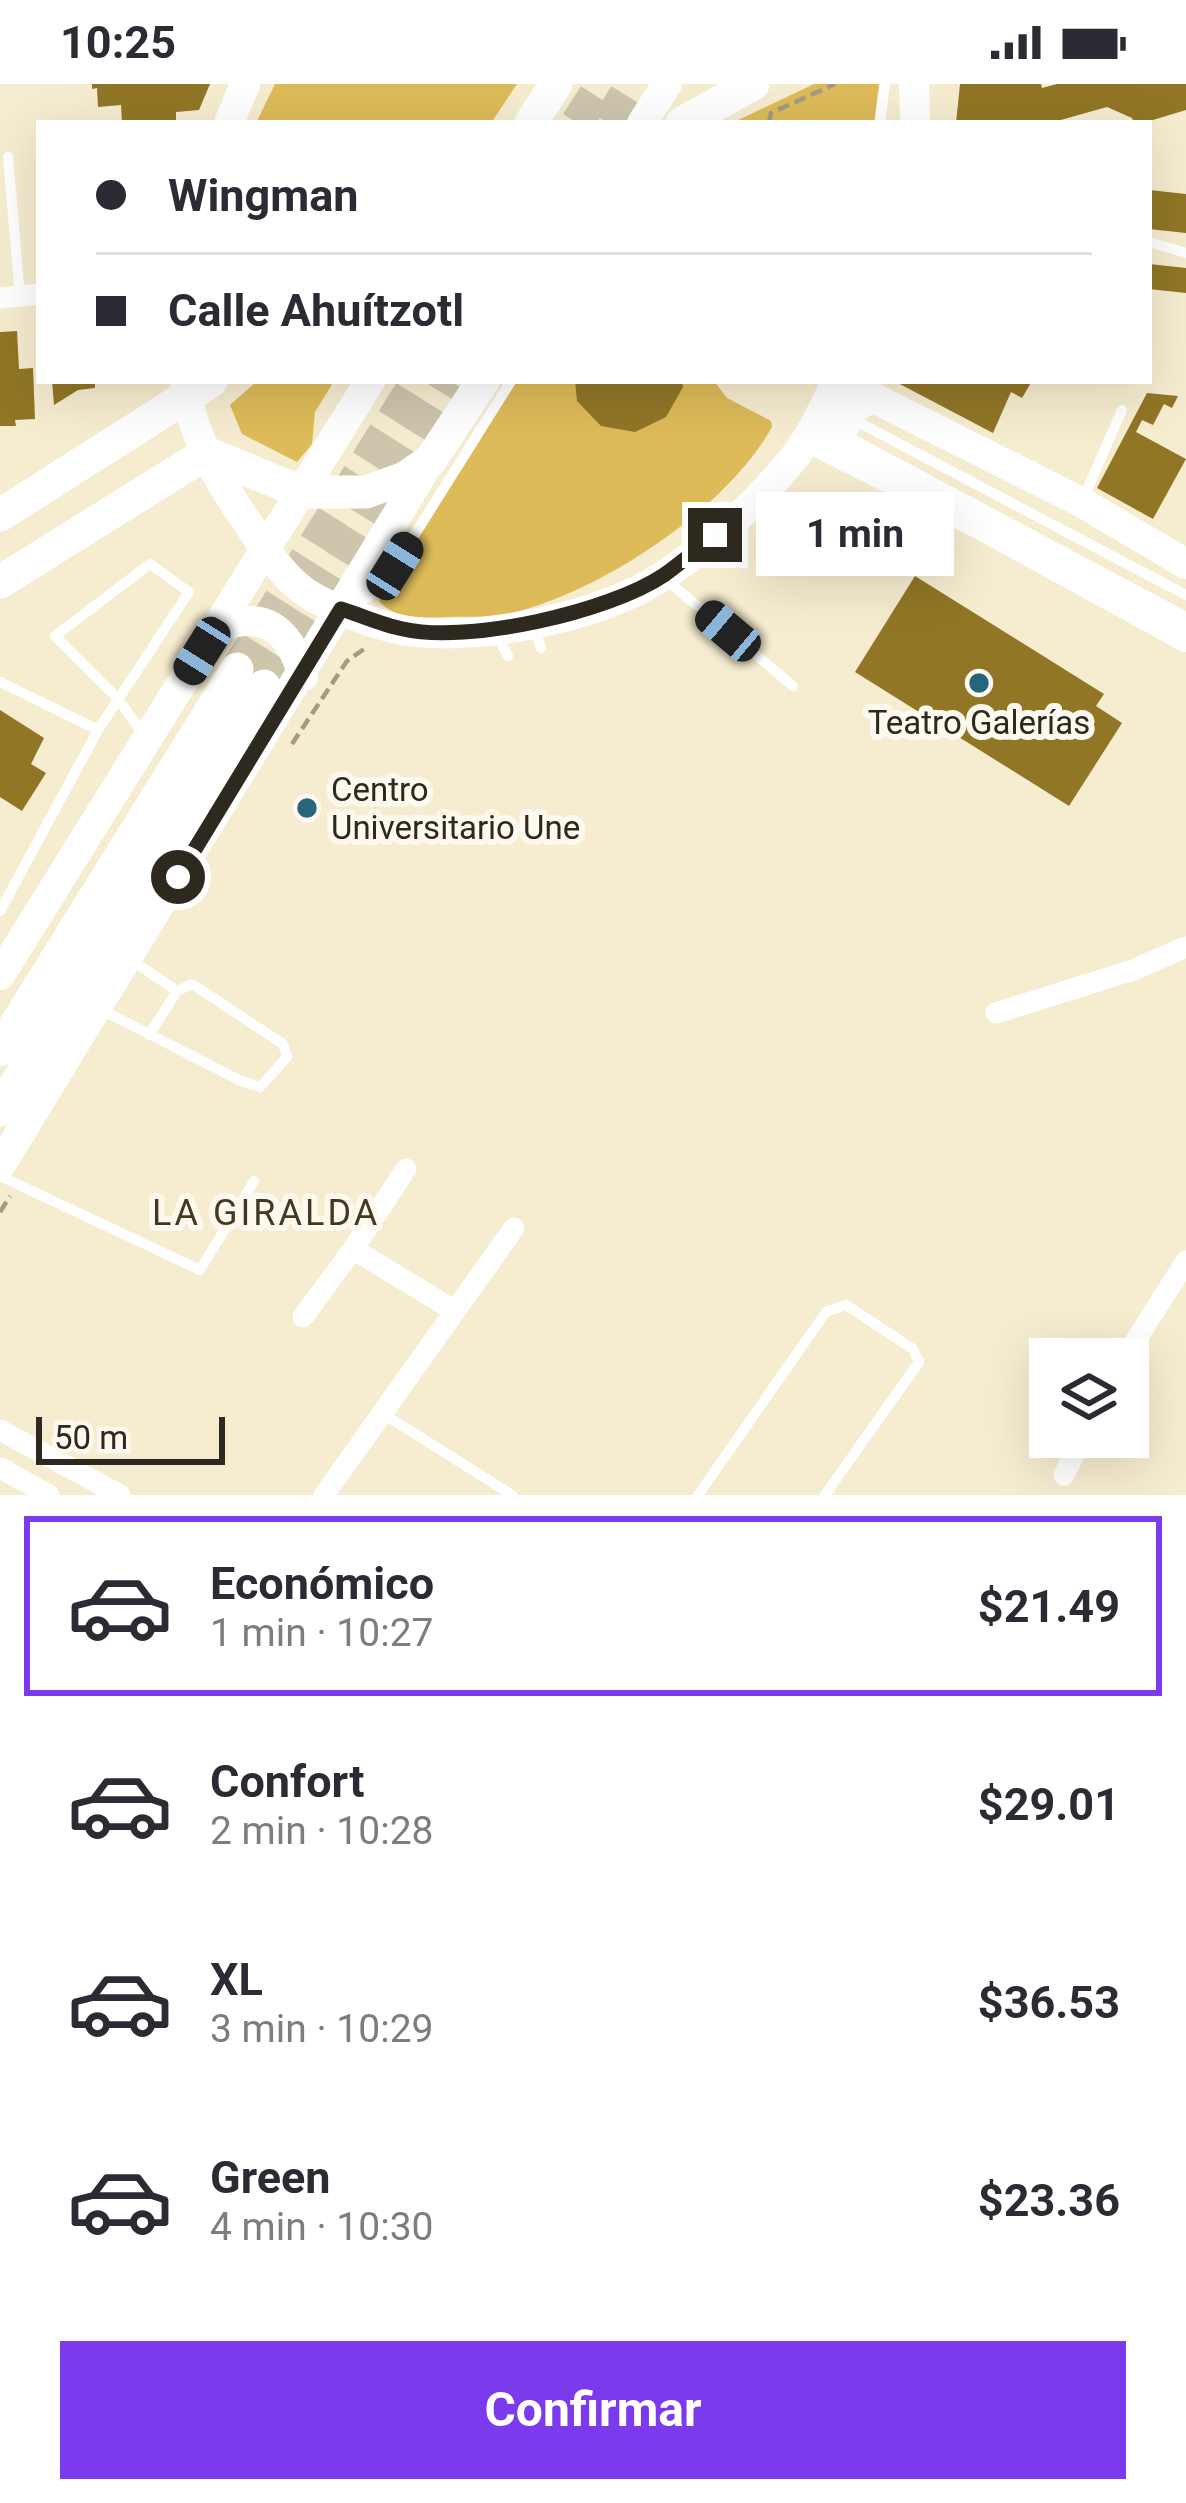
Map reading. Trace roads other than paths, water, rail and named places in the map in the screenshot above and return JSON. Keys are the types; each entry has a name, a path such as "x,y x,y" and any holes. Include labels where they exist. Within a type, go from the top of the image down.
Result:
{"main road":[{"path":"231,120 245,84"},
{"path":"533,120 556,84"},
{"path":"644,120 667,84"},
{"path":"687,120 753,84"},
{"path":"914,84 915,120"},
{"path":"4,959 147,740 368,384"},
{"path":"8,1175 97,1008 481,384"},
{"path":"0,515 194,386 207,453 265,549 304,591 406,631 501,644 537,636 662,577 741,514 794,459 837,384"},
{"path":"845,384 1081,502 1186,564"},
{"path":"842,454 839,429 845,414 855,404 873,398"},
{"path":"808,437 1186,637"},
{"path":"207,453 301,492 366,492 405,478 430,461"},
{"path":"0,582 207,453"},
{"path":"215,628 248,620 268,624 285,635 303,676"},
{"path":"0,1050 251,678 0,1110"}],"street":[{"path":"996,1013 1133,970 1186,947"},
{"path":"303,1317 406,1169"},
{"path":"324,1495 514,1228"},
{"path":"353,1249 455,1311"},
{"path":"1137,1338 1186,1261"},
{"path":"0,1430 120,1495"},
{"path":"1064,1475 1072,1458"},
{"path":"0,1468 50,1495"}],"lane":[{"path":"880,120 885,84"},
{"path":"8,157 20,296"},
{"path":"1152,243 1186,253"},
{"path":"341,609 369,597 395,566 509,384"},
{"path":"1081,502 1122,410"},
{"path":"1186,595 858,422 850,438 1186,617"},
{"path":"0,911 98,730 119,700 189,592 150,564 55,637 119,700 147,740"},
{"path":"662,577 793,686"},
{"path":"0,682 98,730"},
{"path":"128,958 177,991"},
{"path":"97,1008 149,1036 260,1087 287,1057 283,1044 186,983 149,1036"},
{"path":"0,1176 8,1175 200,1270 254,1181"},
{"path":"698,1495 826,1312 846,1305 913,1349 919,1362 825,1495"},
{"path":"382,1413 512,1495"}],"tunnel":[{"path":"579,120 602,84"},
{"path":"610,120 632,84"},
{"path":"237,669 415,384"},
{"path":"264,686 448,384"}],"place":[{"name":"Teatro Galerías","path":"979,683"},
{"name":"Centro Universitario Une","path":"307,808"}],"district":[{"name":"LA GIRALDA","path":"266,1212"}]}
